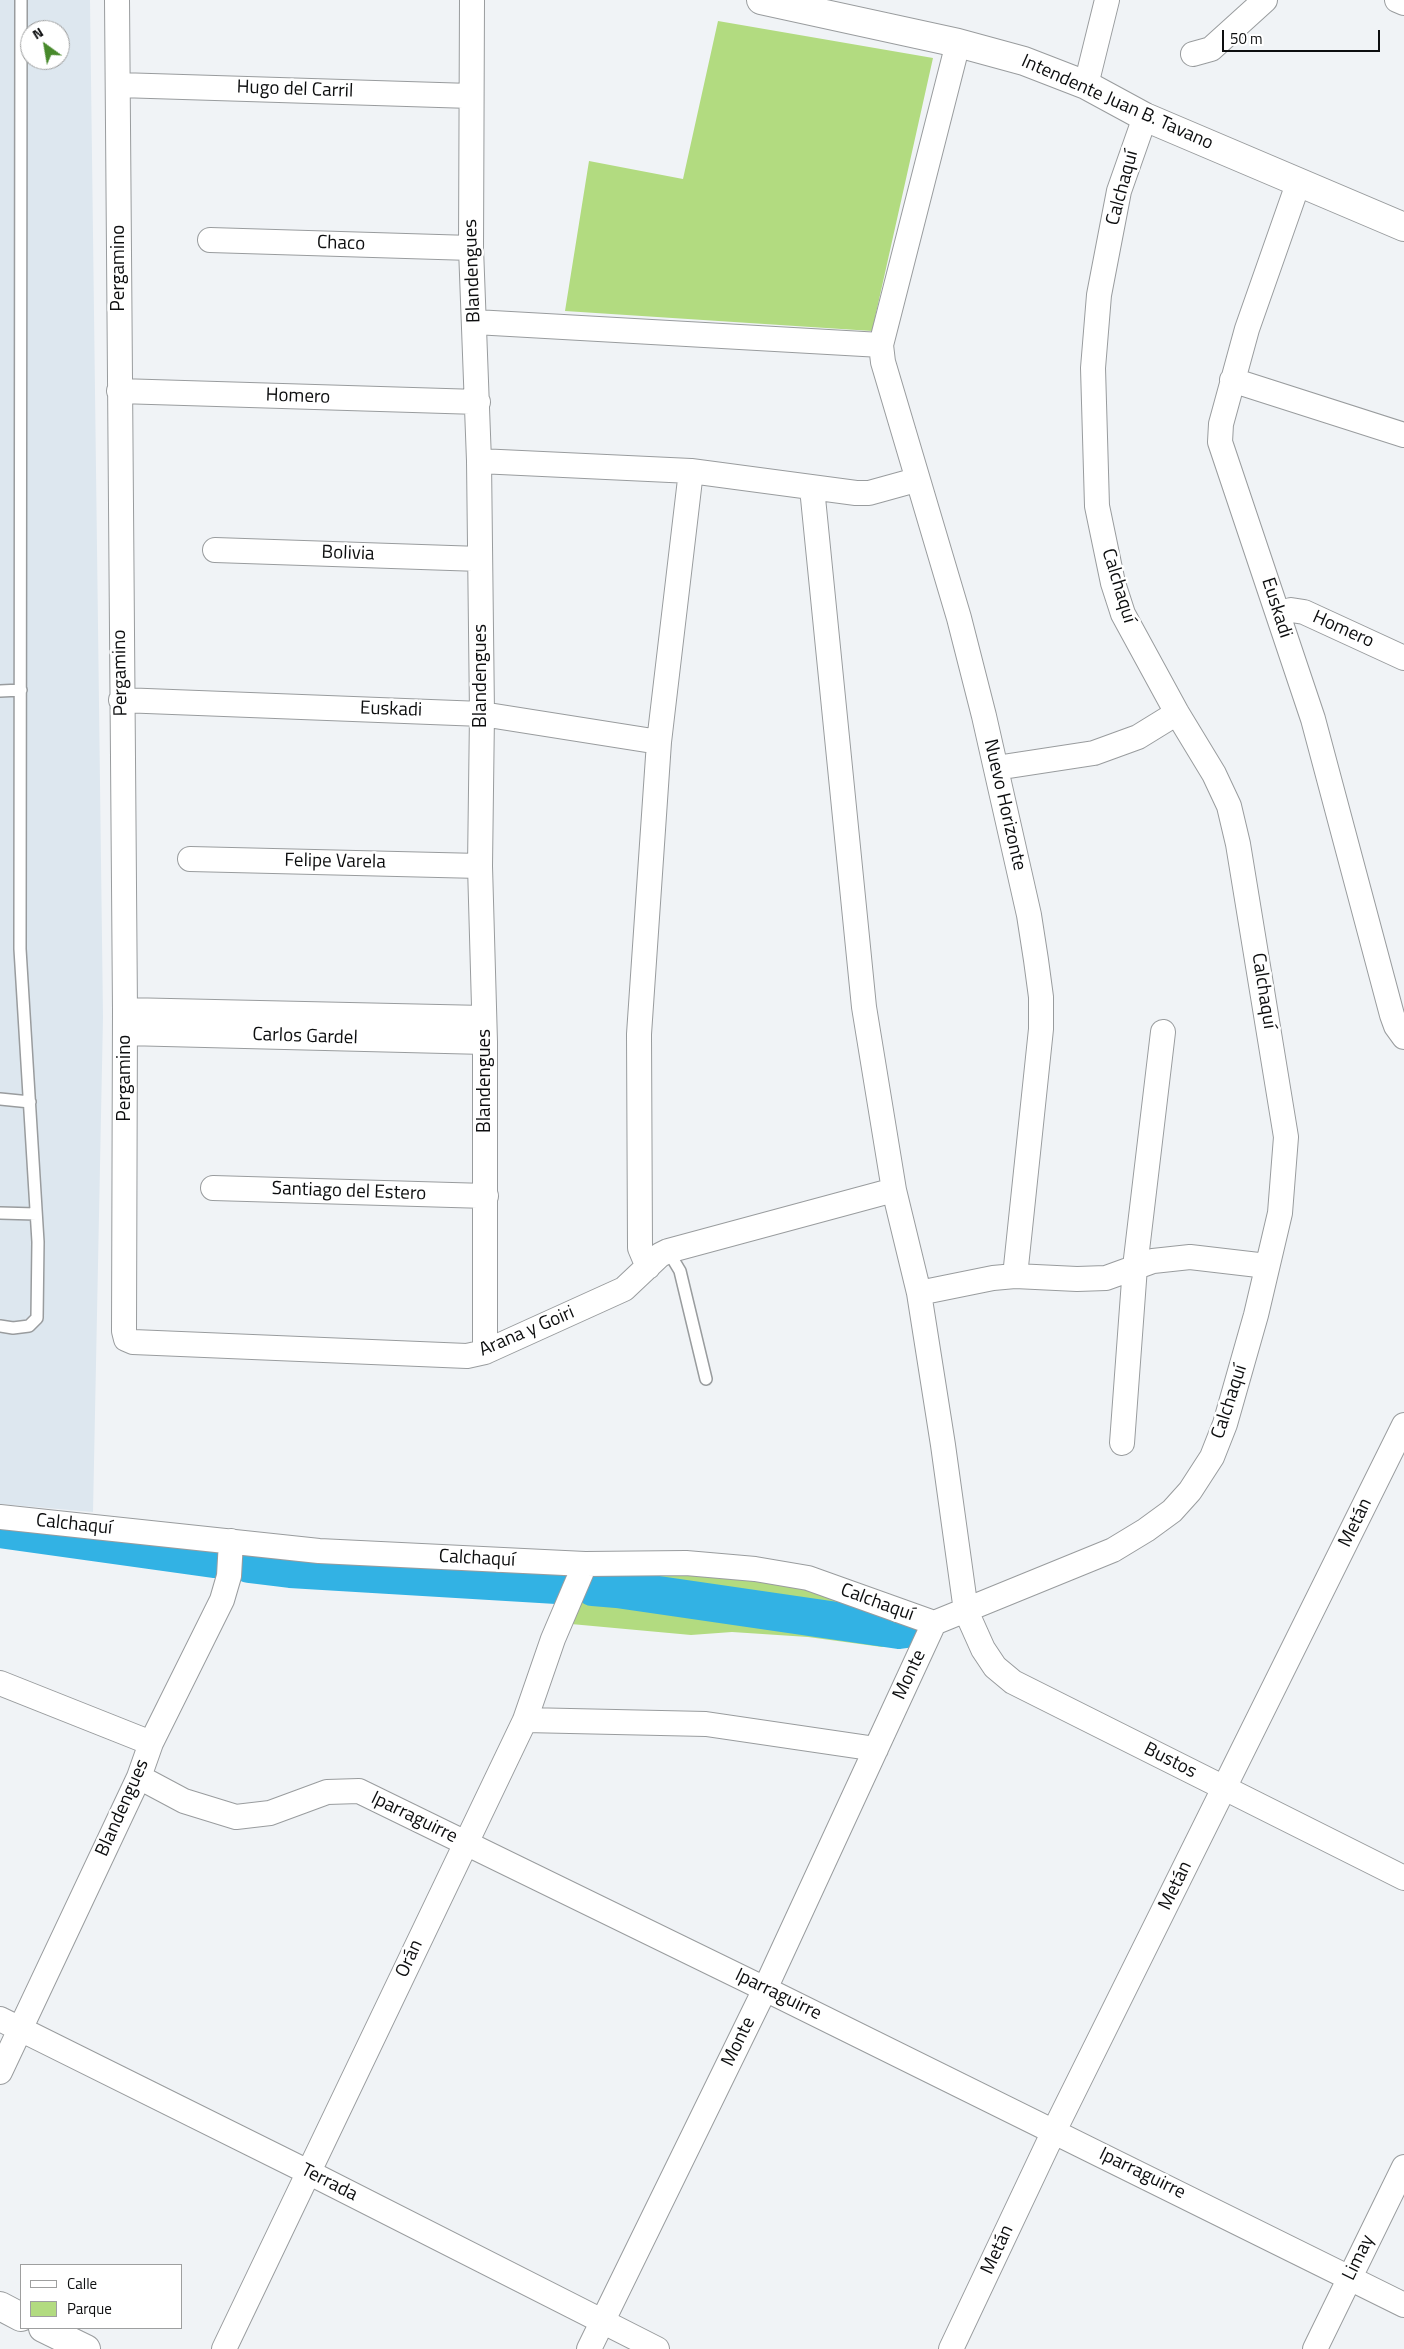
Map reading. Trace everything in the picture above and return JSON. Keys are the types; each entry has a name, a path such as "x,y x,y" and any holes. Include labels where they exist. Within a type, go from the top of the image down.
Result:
{"street":[{"name":"Pergamino","path":"117,0 125,1021 124,1332 126,1339 133,1342"},
{"name":"Blandengues","path":"472,0 471,248 479,461 482,714 480,866 485,1042 485,1352"},
{"name":"Intendente Juan B. Tavano","path":"761,0 788,2 1024,61 1086,85 1145,117 1300,181 1404,227"},
{"path":"1086,85 1107,0"},
{"path":"1193,54 1211,49 1265,0"},
{"path":"1397,0 1404,3"},
{"path":"474,322 881,345 958,43"},
{"name":"Hugo del Carril","path":"119,85 471,96"},
{"name":"Calchaquí","path":"0,1517 328,1551 585,1564 686,1563 764,1570 808,1578 934,1623 1113,1550 1146,1530 1172,1511 1190,1491 1212,1457 1226,1424 1256,1315 1280,1213 1285,1171 1286,1137 1238,844 1229,806 1214,774 1177,713 1123,614 1113,582 1097,506 1093,368 1100,295 1119,191 1145,117"},
{"name":"Euskadi","path":"1300,181 1247,329 1221,424 1220,442 1313,719 1392,1015 1396,1026 1404,1037"},
{"name":"Chaco","path":"210,240 471,248"},
{"name":"Nuevo Horizonte","path":"881,345 882,362 959,618 996,768 1029,915 1041,997 1041,1029 1015,1276"},
{"path":"1232,380 1404,435"},
{"name":"Homero","path":"119,392 478,402"},
{"path":"479,461 691,471 812,488 869,493 916,480"},
{"path":"648,1267 640,1248 639,1034 659,742 691,471"},
{"name":"Bustos","path":"812,488 864,1008 894,1190 919,1293 943,1444 966,1611 983,1649 995,1667 1013,1682 1404,1878"},
{"name":"Bolivia","path":"216,550 480,559"},
{"name":"Homero","path":"1279,614 1291,610 1304,612 1404,658"},
{"name":"Euskadi","path":"121,700 482,714 659,742"},
{"path":"996,768 1094,753 1138,737 1177,713"},
{"name":"Felipe Varela","path":"190,859 480,866"},
{"name":"Carlos Gardel","path":"125,1021 484,1018"},
{"name":"Carlos Gardel","path":"125,1021 485,1042"},
{"path":"1122,1443 1135,1267 1163,1032"},
{"name":"Santiago del Estero","path":"213,1188 486,1196"},
{"name":"Arana y Goiri","path":"133,1342 467,1356 485,1352 624,1289 660,1255 668,1251 894,1190"},
{"path":"919,1293 993,1278 1015,1276 1077,1279 1106,1278 1153,1261 1190,1258 1267,1266"},
{"name":"Metán","path":"952,2349 1054,2131 1224,1789 1398,1455 1404,1425"},
{"name":"Blandengues","path":"0,2072 10,2024 139,1777 151,1743 222,1600 230,1576 231,1541"},
{"name":"Orán","path":"224,2349 525,1720 553,1639 585,1564"},
{"name":"Monte","path":"589,2349 765,1989 934,1623"},
{"path":"0,1682 151,1743"},
{"path":"525,1720 706,1724 876,1749"},
{"name":"Iparraguirre","path":"139,1777 184,1801 236,1817 270,1812 327,1792 359,1791 1054,2131 1404,2305"},
{"name":"Terrada","path":"10,2024 308,2172 657,2349"},
{"name":"Limay","path":"1314,2349 1404,2167"},
{"path":"0,2306 20,2316"},
{"path":"45,2329 86,2349"}],"lane":[{"path":"0,1326 13,1328 29,1326 38,1318 36,1214 20,949 21,0"},
{"path":"0,691 20,690"},
{"path":"0,1099 30,1102"},
{"path":"0,1213 36,1214"},
{"path":"668,1251 680,1271 706,1379"}],"shaded area":[{"path":"0,0 90,0 103,1017 93,1512 0,1504"}],"green space":[{"path":"718,21 933,58 872,331 565,311 589,161 683,179"},
{"path":"608,1574 759,1577 828,1594 908,1623 912,1638 882,1647 808,1637 732,1632 691,1635 571,1624 591,1578"}],"waterway":[{"path":"0,1529 214,1559"},
{"path":"249,1564 290,1569 557,1585"},
{"path":"593,1587 899,1630 914,1628"}]}
